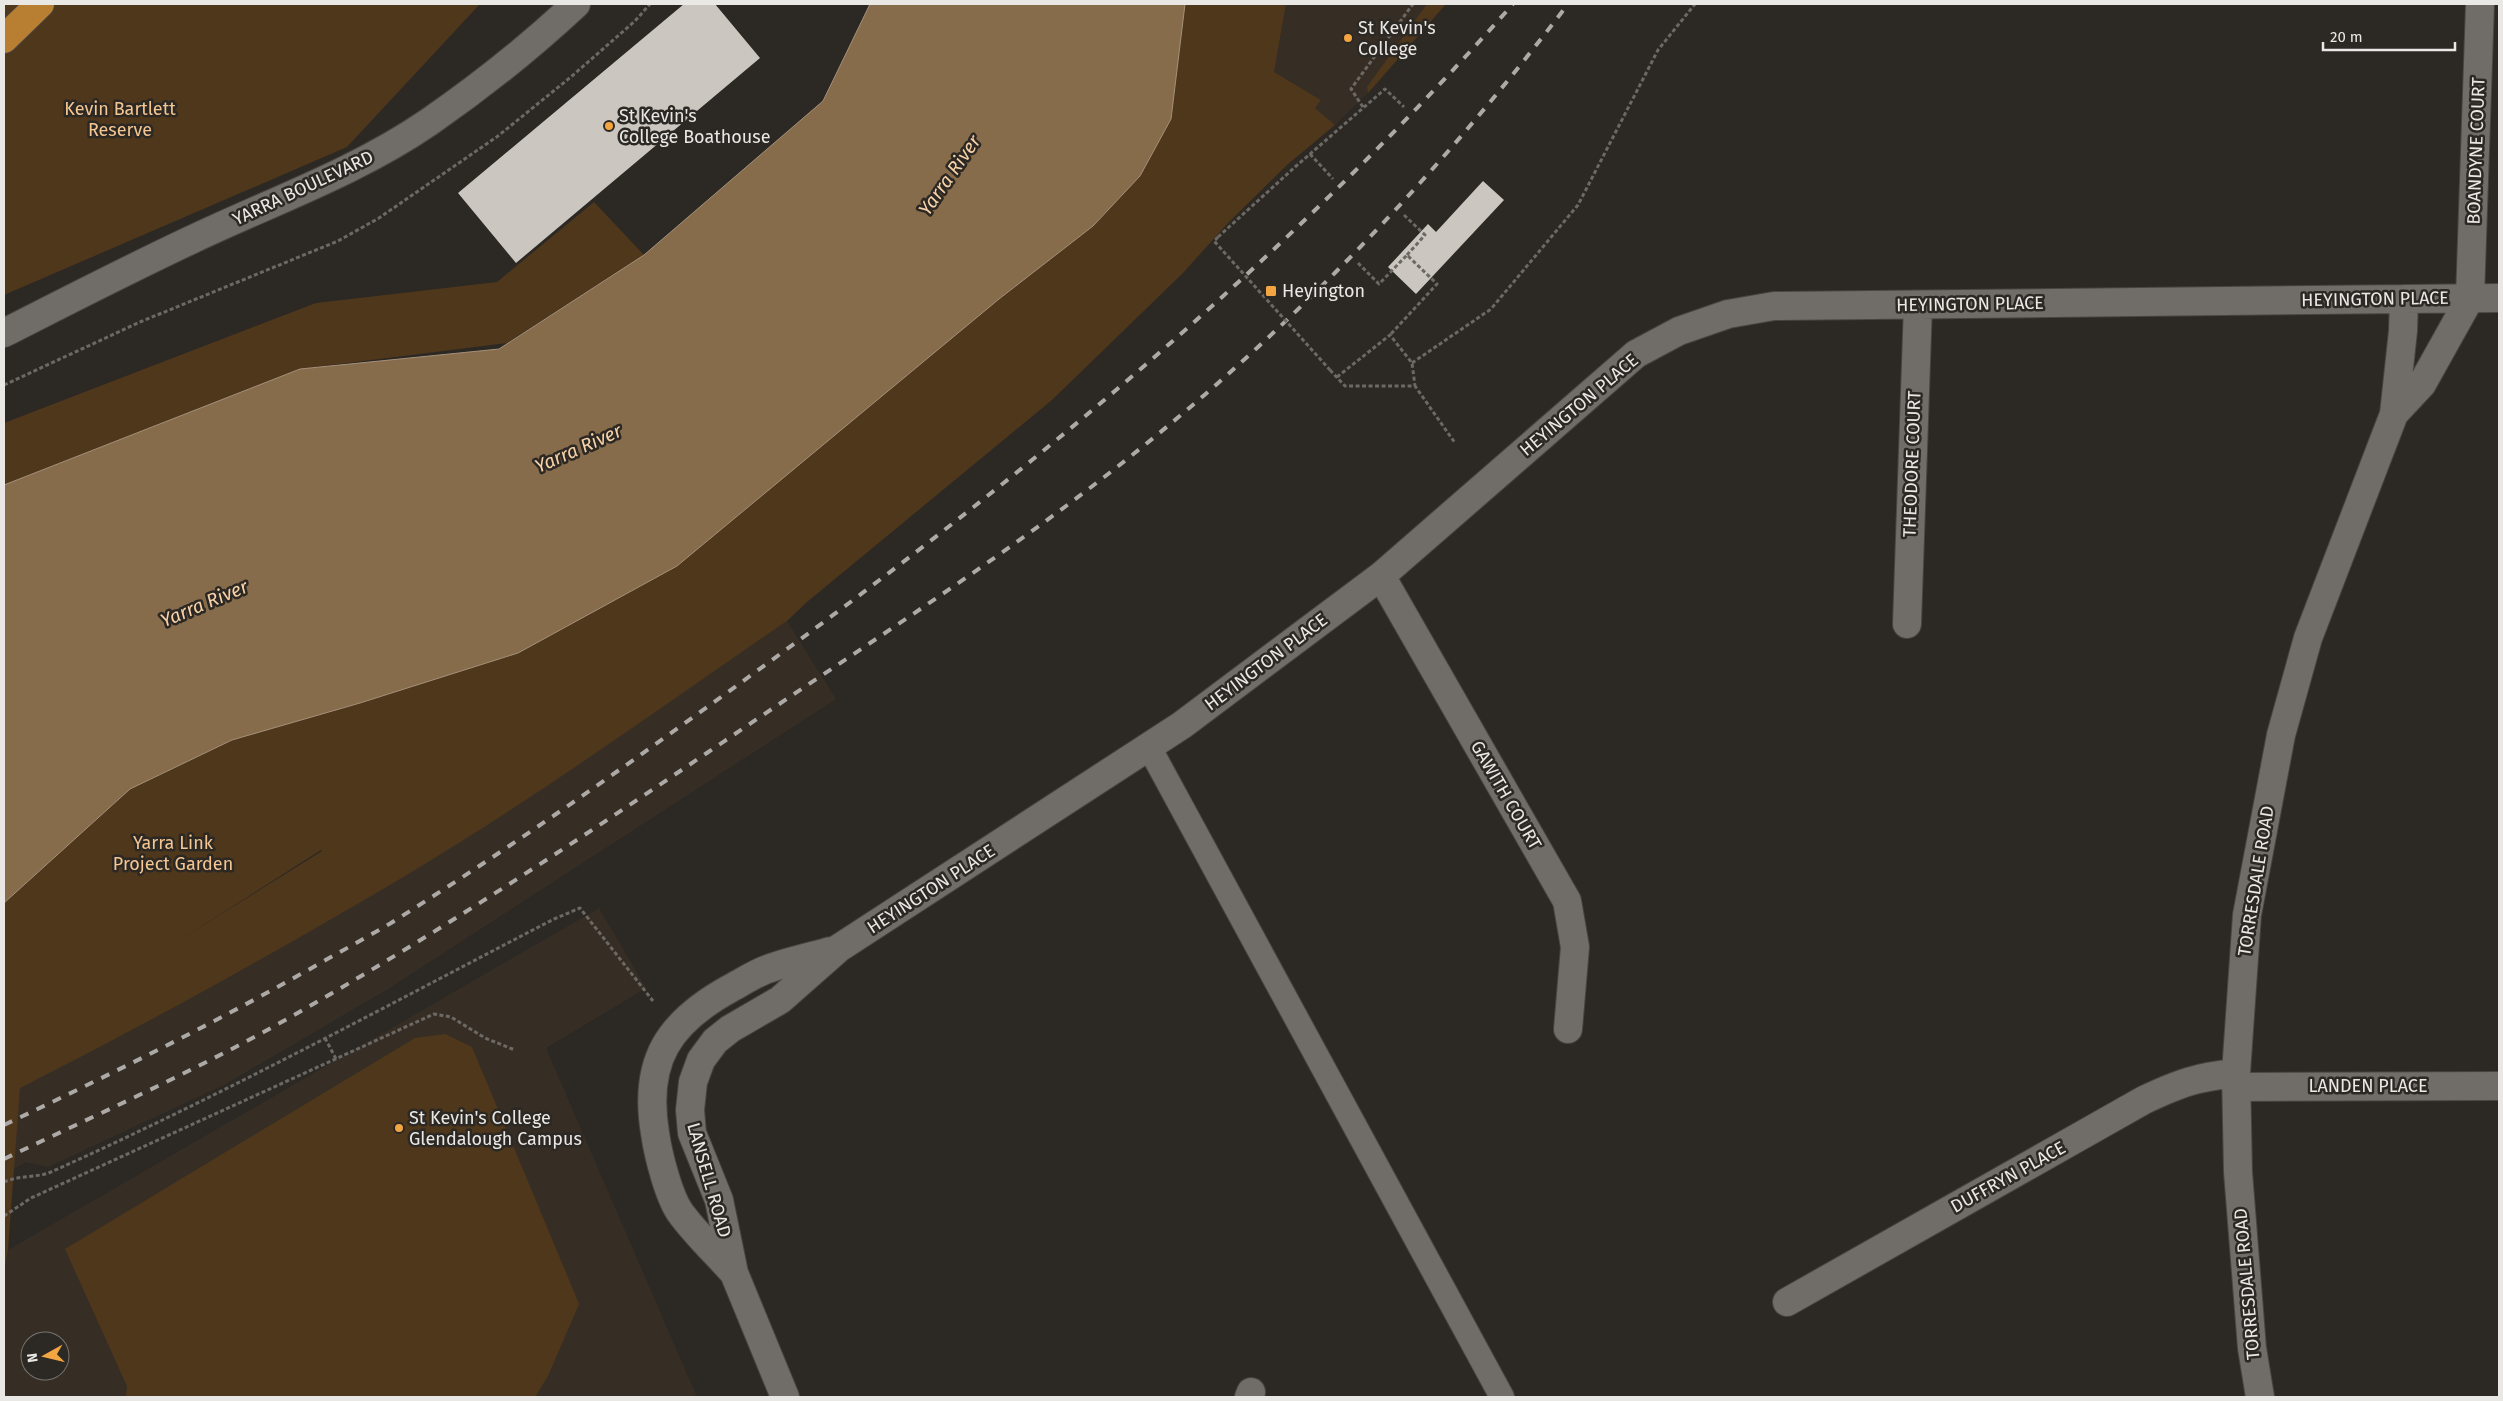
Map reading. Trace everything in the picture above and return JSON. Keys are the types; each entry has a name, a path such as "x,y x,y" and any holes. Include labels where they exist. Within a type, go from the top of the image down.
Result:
{"highway":[{"path":"4,39 40,4"}],"street":[{"name":"YARRA BOULEVARD","path":"4,332 193,239 333,178 380,152 429,122 538,40 576,4"},
{"name":"BOANDYNE COURT","path":"2470,298 2480,4"},
{"name":"TORRESDALE ROAD","path":"2394,414 2422,384 2470,298"},
{"name":"HEYINGTON PLACE","path":"702,1060 714,1041 730,1029 780,1000 839,948 1190,719 1381,576 1636,354 1680,330 1728,314 1774,306 2499,298"},
{"name":"TORRESDALE ROAD","path":"2260,1397 2252,1348 2242,1251 2236,1080 2247,915 2281,735 2308,638 2394,414 2403,330 2404,299"},
{"name":"THEODORE COURT","path":"1907,624 1918,305"},
{"name":"GAWITH COURT","path":"1381,576 1567,901 1575,947 1568,1029"},
{"name":"HEYINGTON PLACE","path":"672,1034 686,1017 714,998 764,970 839,948"},
{"name":"LANSELL ROAD","path":"672,1034 663,1047 656,1068 652,1094 653,1125 659,1160 681,1214 734,1272"},
{"name":"LANSELL ROAD","path":"702,1060 693,1082 690,1110 692,1133 719,1200 734,1272 785,1397"},
{"name":"DUFFRYN PLACE","path":"1787,1302 2144,1100 2202,1076 2236,1080"},
{"name":"LANDEN PLACE","path":"2236,1080 2499,1086"}],"lane":[{"path":"1149,747 1502,1397"}],"path":[{"path":"1363,107 1351,90 1413,4"},
{"path":"1412,363 1491,309 1578,205 1658,50 1696,4"},
{"path":"1404,107 1385,89 1295,166 1214,241 1345,386 1414,386"},
{"path":"1310,154 1332,179"},
{"path":"1358,263 1379,284 1425,235 1404,215"},
{"path":"1337,377 1390,335 1437,284 1406,255"},
{"path":"1390,335 1412,363 1414,386 1455,443"},
{"path":"4,1182 12,1178 48,1173 229,1088 554,919 580,908 651,998 672,1034"},
{"path":"4,1216 31,1198 434,1014 451,1017 485,1038 515,1050"},
{"path":"325,1038 336,1059"}],"shaded area":[{"name":"St Kevin's College","path":"1286,4 1446,4 1374,87 1335,125 1314,108 1321,100 1274,72"},
{"path":"787,621 836,699 388,989 224,1085 48,1167 25,1162 11,1171 4,1096 252,964 416,869 553,780"},
{"name":"St Kevin's College Glendalough Campus","path":"599,908 646,988 546,1048 697,1397 4,1397 4,1272 8,1250"}],"green space":[{"name":"Kevin Bartlett Reserve","path":"4,4 480,4 347,147 4,295"},
{"name":"Yarra Link Project Garden","path":"1185,4 1286,4 1274,72 1321,100 1315,108 1335,125 1287,165 1228,223 1183,273 1052,400 807,602 787,621 557,780 463,841 318,927 120,1036 20,1088 8,1250 4,1272 4,903 130,789 232,740 360,703 518,653 999,299 1093,226 1140,176 1171,119","holes":["321,850 322,851 175,943"]},
{"path":"1427,4 1446,4 1368,93 1367,87"},
{"path":"594,202 644,255 507,343 300,369 4,485 4,423 316,303 497,282"},
{"name":"St Kevin's College Glendalough Campus","path":"445,1034 472,1047 579,1304 548,1376 535,1397 126,1397 127,1386 65,1249 415,1038"}],"water":[{"name":"Yarra River","path":"870,4 1185,4 1171,119 1140,176 1093,226 999,299 677,566 518,653 360,703 232,740 130,789 4,903 4,485 300,369 499,349 644,255 823,101"}],"building":[{"name":"St Kevin's College Boathouse","path":"684,4 715,4 760,58 516,263 458,193"},
{"path":"1483,181 1504,200 1416,294 1388,267 1428,224 1436,232"}],"railway":[{"path":"4,1125 195,1031 271,991 391,923 552,817 813,630 999,486 1180,335 1267,256 1351,175 1434,91 1513,4"},
{"path":"4,1159 146,1092 252,1038 408,948 644,796 917,612 1071,503 1169,425 1224,378 1330,278 1430,172 1568,4"}],"place":[{"name":"St Kevin's College","path":"1348,38"},
{"name":"St Kevin's College Boathouse","path":"609,126"},
{"name":"Heyington","path":"1271,291"},
{"name":"St Kevin's College Glendalough Campus","path":"399,1128"}]}
